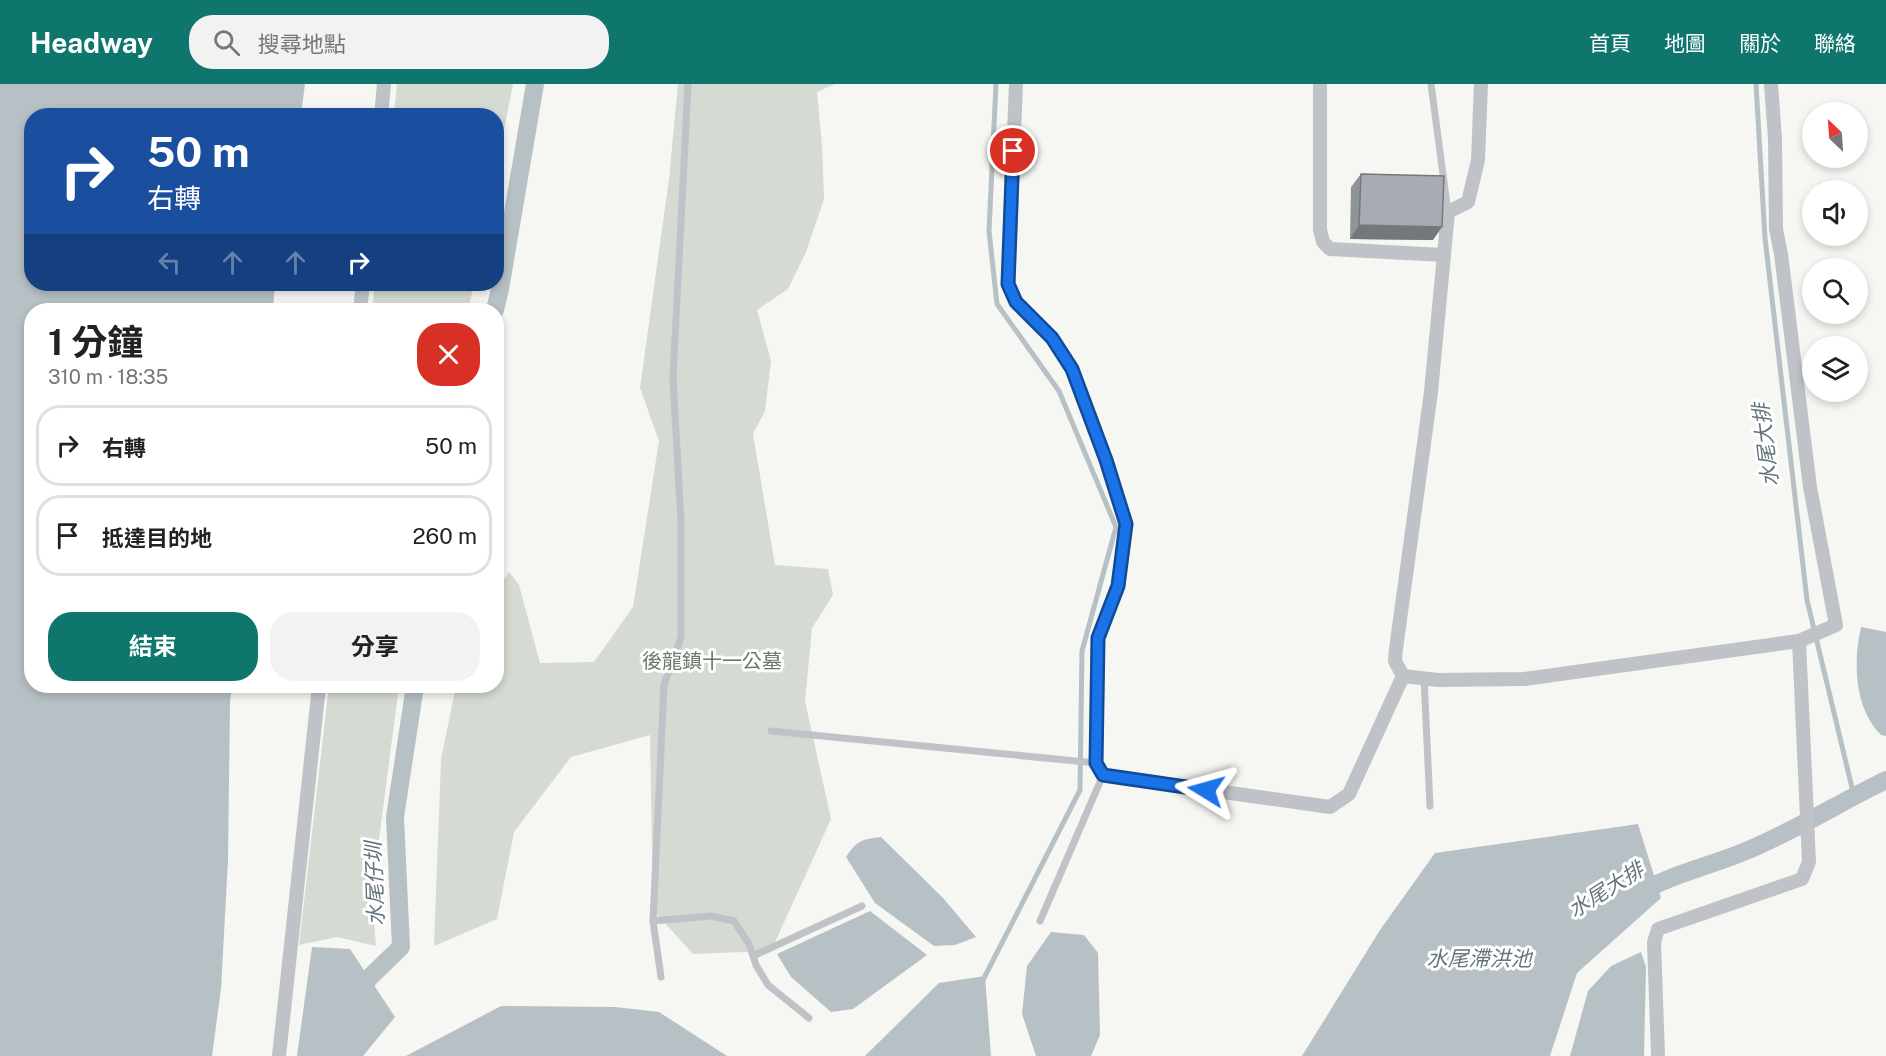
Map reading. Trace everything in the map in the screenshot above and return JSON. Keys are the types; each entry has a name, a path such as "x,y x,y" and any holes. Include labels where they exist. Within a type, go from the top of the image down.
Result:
{"street":[{"path":"382,108 384,84"},
{"path":"1016,84 1008,284 1016,302 1052,338 1072,369 1106,460 1126,524 1118,586 1098,638 1096,767 1330,807 1349,794 1403,675"},
{"path":"1320,84 1320,229 1323,242 1330,249 1444,255"},
{"path":"1403,675 1395,661 1396,649 1431,392 1448,212 1468,202 1478,160 1482,84"},
{"path":"1403,675 1438,680 1524,679 1810,637 1836,625 1810,486 1776,228 1775,139 1771,84"},
{"path":"1658,1056 1654,942 1658,929 1802,879 1809,862 1805,781 1810,637"},
{"path":"279,1056 318,693"}],"lane":[{"path":"661,977 652,921 664,685 681,637 680,510 673,378 688,84"},
{"path":"1431,84 1448,212"},
{"path":"1424,678 1430,806"},
{"path":"771,731 1072,761 1096,767 1040,921"},
{"path":"753,956 862,906"},
{"path":"652,921 711,916 734,921 749,945 768,985 809,1018"}],"green space":[{"path":"397,84 513,84 504,131 504,108 395,108"},
{"name":"後龍鎮十一公墓","path":"678,84 835,84 817,92 824,199 806,252 788,289 757,310 771,361 765,411 753,434 775,565 828,569 833,595 812,628 805,701 831,819 771,951 693,954 653,910 650,735 571,757 514,832 497,919 434,946 441,759 455,693 504,693 504,580 509,572 519,585 540,663 594,662 633,607 659,441 640,388 669,179"},
{"path":"374,291 472,291 470,303 373,303"},
{"path":"328,693 398,693 372,893 376,946 337,937 299,945"}],"water":[{"path":"0,84 305,84 302,108 24,108 24,291 274,291 274,303 24,303 24,693 231,693 228,860 221,989 212,1056 0,1056"},
{"path":"1861,627 1886,632 1886,736 1881,735 1872,724 1861,698 1857,655"},
{"name":"水尾滯洪池","path":"1638,824 1661,898 1577,973 1550,1056 1302,1056 1380,930 1435,853"},
{"path":"881,837 943,898 976,937 955,945 934,946 875,903 846,857 860,842"},
{"path":"870,911 927,955 853,1009 831,1012 791,977 777,954"},
{"path":"1051,932 1084,935 1098,953 1100,1035 1091,1056 1036,1056 1022,1014 1027,966"},
{"path":"312,947 350,949 395,1017 363,1056 297,1056"},
{"path":"1641,952 1646,967 1644,1056 1570,1056 1588,991 1611,966"},
{"path":"985,976 991,1056 865,1056 939,983"},
{"path":"501,1006 615,1007 659,1012 727,1056 406,1056"}],"building":[{"path":"1361,174 1444,176 1442,227 1359,225"}],"waterway":[{"name":"水尾仔圳","path":"504,266 535,84"},
{"path":"982,982 1080,790 1082,651 1116,527 1059,391 997,304 989,231 996,84"},
{"name":"水尾大排","path":"1756,84 1765,238 1807,600 1854,796"},
{"name":"水尾仔圳","path":"497,303 500,291"},
{"name":"水尾仔圳","path":"356,998 369,978 401,947 395,817 414,693"},
{"name":"水尾大排","path":"1635,896 1662,882 1764,843 1886,780"}],"route":[{"path":"1013,151 1008,284 1016,302 1052,338 1072,369 1106,460 1126,524 1118,586 1098,638 1096,763 1103,775 1206,790"}]}
